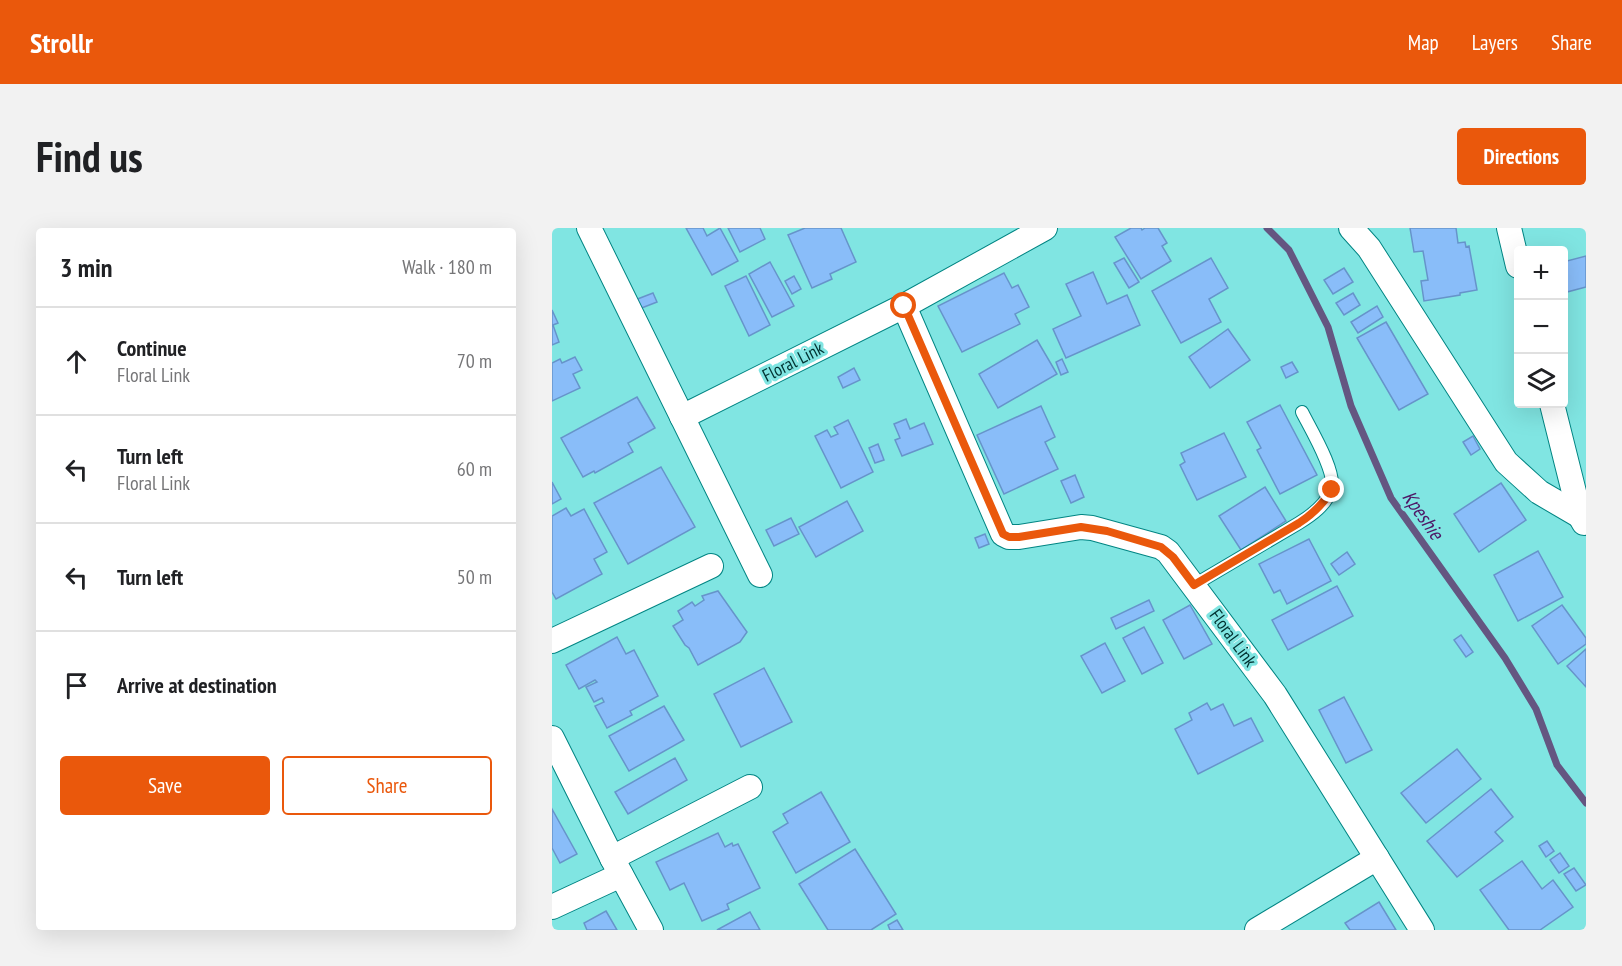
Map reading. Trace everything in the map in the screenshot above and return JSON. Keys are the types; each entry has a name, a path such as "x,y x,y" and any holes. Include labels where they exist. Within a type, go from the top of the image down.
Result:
{"street":[{"path":"589,228 760,575"},
{"name":"Floral Link","path":"682,417 904,306 1045,228"},
{"path":"1350,228 1369,248 1506,462 1539,492 1583,521"},
{"path":"1509,228 1514,249"},
{"name":"Floral Link","path":"904,306 1003,534 1009,537 1019,537 1081,527 1107,531 1161,547 1173,557 1275,695 1422,930"},
{"path":"1553,408 1583,521"},
{"path":"552,640 711,566"},
{"path":"552,738 651,930"},
{"path":"552,907 616,866 750,787"},
{"path":"1257,930 1377,858"}],"lane":[{"path":"1194,585 1314,513 1332,490 1333,480 1330,469 1302,412"}],"building":[{"path":"686,228 703,228 707,236 720,228 738,261 712,275"},
{"path":"728,228 760,228 765,239 740,252"},
{"path":"805,228 841,228 856,262 830,274 832,279 812,288 788,235"},
{"path":"1131,228 1142,230 1158,228 1167,243 1162,246 1171,261 1141,279 1115,237"},
{"path":"1410,228 1456,228 1458,243 1465,242 1466,247 1469,246 1477,290 1424,301 1421,281 1428,280 1423,251 1414,252"},
{"path":"1586,256 1586,287 1568,292 1568,261"},
{"path":"1124,258 1139,282 1129,288 1114,263"},
{"path":"1211,258 1228,288 1209,299 1221,322 1181,343 1152,291"},
{"path":"770,262 794,306 772,317 749,274"},
{"path":"1344,268 1353,282 1333,294 1324,280"},
{"path":"1093,272 1107,304 1127,295 1140,325 1066,358 1053,329 1081,316 1066,284"},
{"path":"1004,273 1012,288 1018,285 1029,307 1015,314 1020,324 962,352 938,306"},
{"path":"746,276 770,325 749,336 725,286"},
{"path":"794,276 801,289 792,294 785,281"},
{"path":"653,293 657,302 639,309 635,300"},
{"path":"1353,293 1360,305 1344,315 1336,303"},
{"path":"1377,306 1383,317 1358,333 1351,322"},
{"path":"552,310 558,323 553,325 559,342 552,345"},
{"path":"1386,322 1428,394 1399,410 1357,338"},
{"path":"1228,329 1250,360 1210,388 1189,357"},
{"path":"1037,340 1057,374 998,408 979,374"},
{"path":"575,357 582,370 573,374 580,388 552,401 552,363 560,359 562,363"},
{"path":"1062,359 1068,372 1061,375 1056,362"},
{"path":"1292,362 1298,372 1286,378 1281,367"},
{"path":"854,368 860,380 843,388 838,377"},
{"path":"637,397 655,428 628,443 633,452 583,477 561,438"},
{"path":"1280,405 1317,475 1280,494 1257,450 1261,448 1247,422"},
{"path":"1041,406 1055,437 1045,442 1058,469 1004,494 977,435"},
{"path":"906,419 910,429 924,423 933,444 902,456 895,440 900,438 894,424"},
{"path":"848,420 873,472 841,488 815,436 827,430 831,437 838,434 834,427"},
{"path":"1224,433 1246,477 1197,500 1180,465 1185,462 1181,453"},
{"path":"1473,436 1480,449 1471,455 1463,442"},
{"path":"878,444 884,460 875,463 869,448"},
{"path":"661,467 695,527 628,564 594,503"},
{"path":"1075,475 1084,497 1071,503 1061,481"},
{"path":"552,482 561,499 552,504"},
{"path":"1501,483 1526,520 1479,552 1454,514"},
{"path":"1265,487 1286,521 1241,550 1219,516"},
{"path":"847,501 863,531 816,557 799,527"},
{"path":"566,508 571,516 584,509 607,552 594,559 602,574 556,599 552,592 552,516"},
{"path":"791,518 799,534 774,546 766,530"},
{"path":"985,534 989,544 979,548 975,538"},
{"path":"1309,539 1331,581 1287,604 1280,590 1274,593 1259,564"},
{"path":"1538,551 1563,597 1518,621 1494,575"},
{"path":"1347,552 1355,564 1339,575 1331,564"},
{"path":"1337,586 1353,616 1288,650 1272,620"},
{"path":"718,591 747,632 740,642 698,665 673,626 683,620 678,611 692,602 695,606 704,600 702,596"},
{"path":"1149,600 1154,611 1116,629 1111,618"},
{"path":"1190,605 1212,644 1184,659 1163,620"},
{"path":"1562,605 1586,638 1586,644 1558,664 1532,626"},
{"path":"1144,627 1163,663 1142,674 1123,638"},
{"path":"1461,635 1473,652 1466,657 1454,640"},
{"path":"617,637 626,654 634,650 658,696 630,711 632,715 607,728 595,706 604,702 602,698 594,702 586,687 597,682 595,680 579,689 566,665"},
{"path":"1105,643 1125,681 1102,693 1081,656"},
{"path":"1586,649 1586,687 1567,666"},
{"path":"764,668 792,722 741,747 714,694"},
{"path":"1344,697 1372,750 1346,763 1319,710"},
{"path":"1207,703 1211,710 1223,704 1234,726 1251,718 1263,741 1198,774 1175,729 1192,720 1189,713"},
{"path":"664,706 684,740 629,771 609,736"},
{"path":"1457,749 1481,779 1426,823 1401,793"},
{"path":"675,758 687,780 628,814 615,792"},
{"path":"1491,789 1513,817 1495,832 1503,841 1457,877 1427,841"},
{"path":"821,792 850,842 796,873 773,832 788,823 783,814"},
{"path":"552,809 577,854 560,863 552,848"},
{"path":"718,833 725,847 732,843 733,846 738,844 760,888 727,904 729,909 702,921 684,883 670,890 656,862"},
{"path":"1547,841 1554,851 1546,857 1539,846"},
{"path":"855,849 896,914 871,930 828,930 799,884"},
{"path":"1560,853 1569,866 1559,873 1550,860"},
{"path":"1522,861 1542,889 1553,880 1573,907 1540,930 1509,930 1480,890"},
{"path":"1574,868 1586,885 1576,891 1564,874"},
{"path":"1379,902 1396,930 1350,930 1345,923"},
{"path":"606,911 617,930 587,930 584,923"},
{"path":"750,912 760,930 717,930"},
{"path":"897,920 903,930 890,930 888,925"}],"waterway":[{"name":"Kpeshie","path":"1267,228 1289,250 1328,327 1351,406 1391,498 1505,658 1536,709 1557,765 1586,803"}],"route":[{"path":"904,306 1003,534 1009,537 1081,527 1107,531 1161,547 1173,557 1194,585 1314,513 1332,490"}]}
